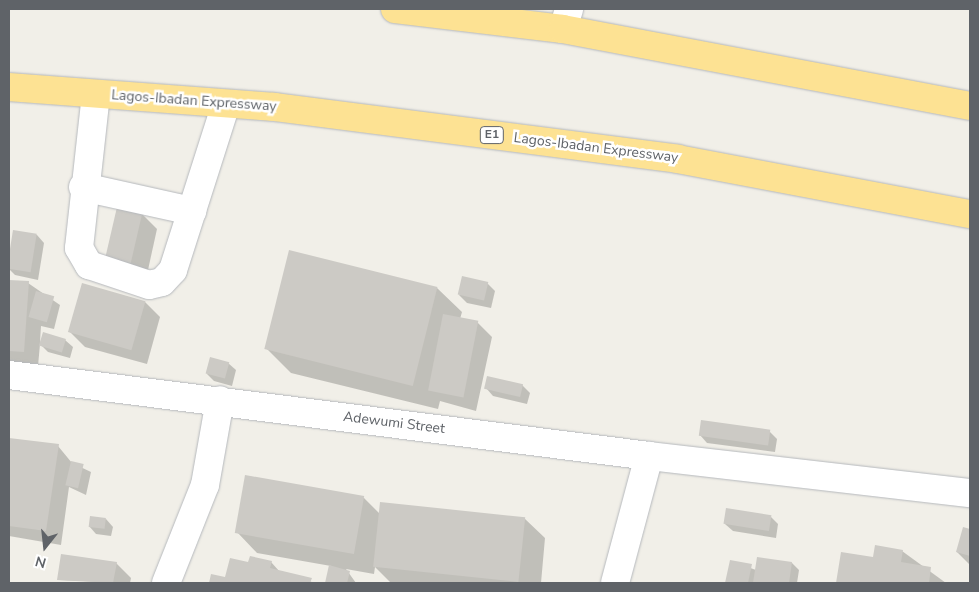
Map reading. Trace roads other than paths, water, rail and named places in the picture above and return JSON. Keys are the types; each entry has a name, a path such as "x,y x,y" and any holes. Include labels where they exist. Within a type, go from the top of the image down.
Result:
{"highway":[{"path":"394,9 566,19 970,106"},
{"name":"Lagos-Ibadan Expressway","path":"9,87 226,104 678,159 970,214"}],"street":[{"path":"96,94 83,188 79,248 89,265 149,285 162,282 173,270 226,104"},
{"path":"83,188 192,211"},
{"name":"Adewumi Street","path":"9,375 220,400 649,456 970,493"},
{"path":"166,583 205,485 220,400"},
{"path":"615,583 649,456"}]}
